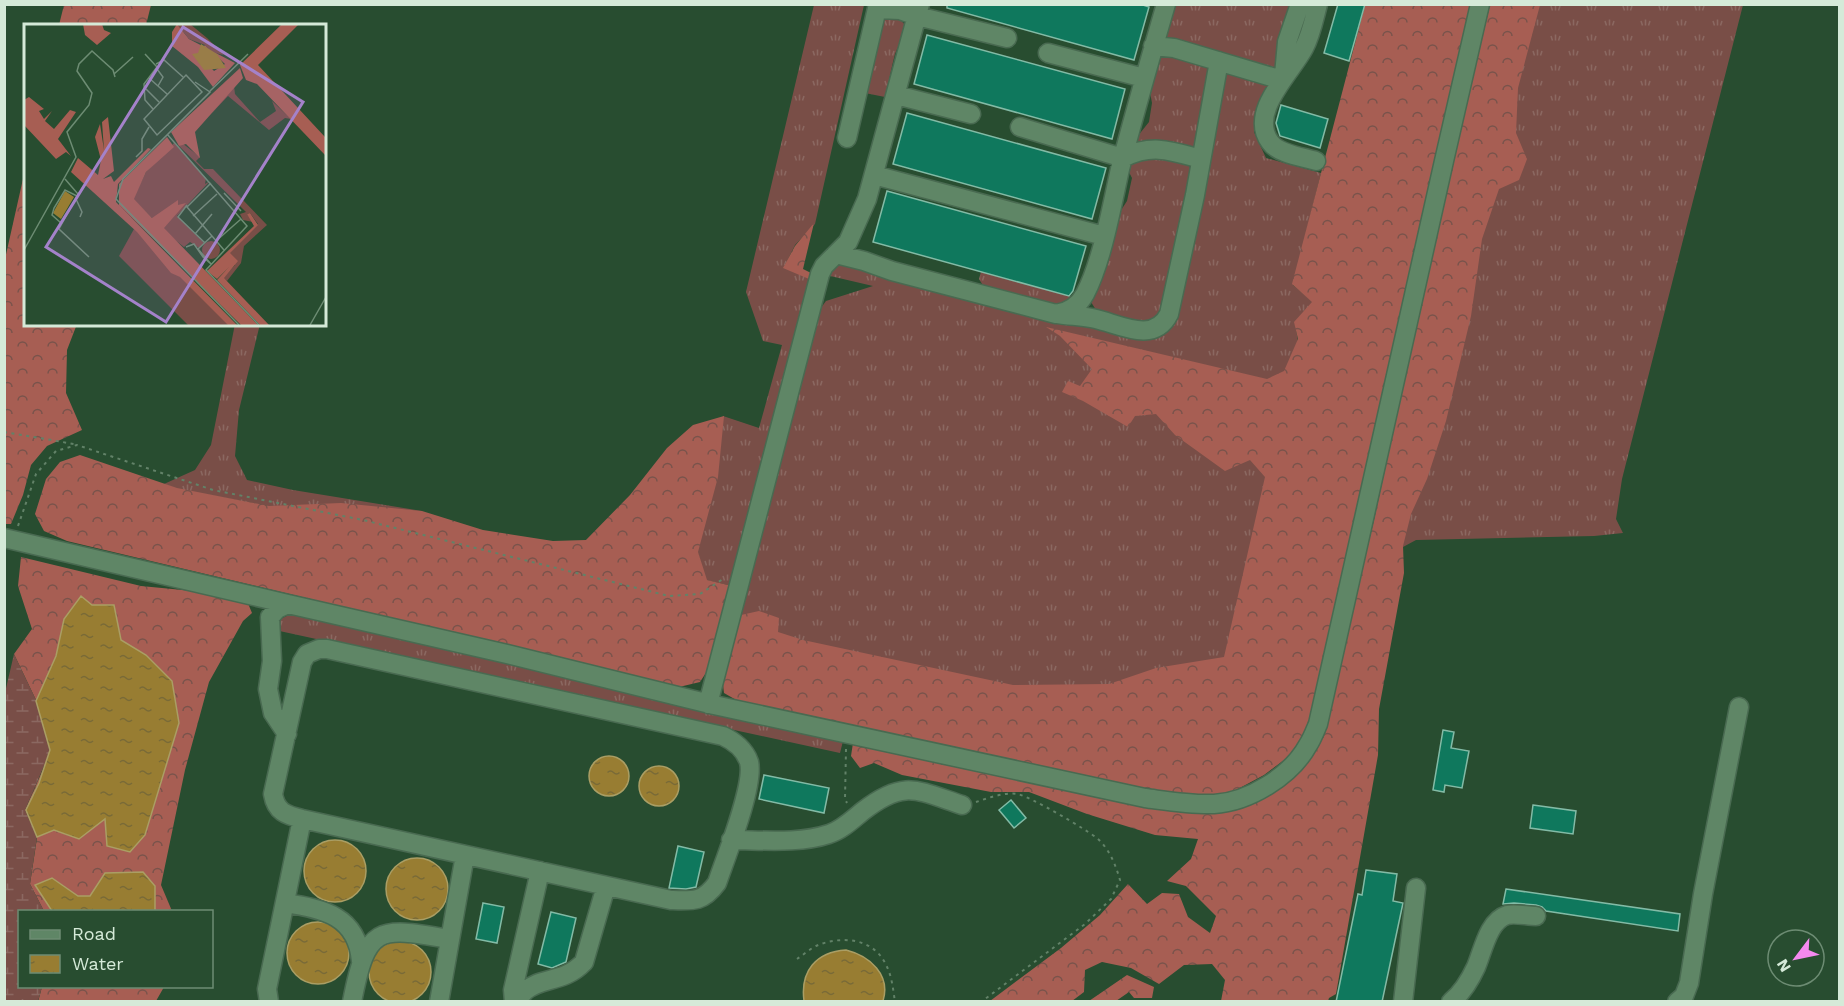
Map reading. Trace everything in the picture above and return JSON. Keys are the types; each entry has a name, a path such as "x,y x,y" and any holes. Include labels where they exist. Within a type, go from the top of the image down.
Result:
{"street":[{"path":"1056,314 1074,307 1084,295 1096,268 1144,78 1166,4"},
{"path":"1282,80 1287,42 1300,4"},
{"path":"1316,161 1277,149 1269,142 1264,128 1268,102 1304,49 1318,4"},
{"path":"9,539 507,654 708,704 1089,787 1191,804 1216,804 1240,798 1261,789 1293,765 1308,747 1318,724 1480,4"},
{"path":"847,138 877,7 919,10 1007,38"},
{"path":"708,704 820,274 824,266 848,242 867,200 919,10"},
{"path":"1154,46 1174,48 1282,80"},
{"path":"1048,53 1144,78"},
{"path":"836,254 864,261 892,272 1056,314 1094,319 1132,331 1159,327 1166,321 1174,292 1219,61"},
{"path":"896,95 971,114"},
{"path":"1020,127 1123,158 1137,151 1164,149 1201,159"},
{"path":"874,175 1104,236"},
{"path":"287,734 273,713 268,689 272,661 270,617 277,609 288,604"},
{"path":"319,649 327,649 723,736 733,741 749,762 748,783 717,883 710,893 699,900 671,900 287,816 280,812 274,803 273,794 287,734 302,662 307,654 319,649"},
{"path":"1677,1002 1684,996 1689,983 1703,894 1739,707"},
{"path":"731,840 803,839 828,834 842,827 887,795 903,789 922,791 962,805"},
{"path":"269,1002 267,988 302,819"},
{"path":"439,1002 465,855"},
{"path":"515,1002 513,990 540,871"},
{"path":"515,1002 526,990 563,978 576,971 584,962 606,886"},
{"path":"1403,1002 1416,888"},
{"path":"285,903 314,909 346,923 357,940 361,961"},
{"path":"1451,1002 1459,995 1476,968 1490,931 1498,922 1507,915 1536,916"},
{"path":"352,1002 361,961 368,946 389,932 402,931 450,939"}],"path":[{"path":"4,432 77,445 213,490 363,520 669,596 700,594 744,563"},
{"path":"9,539 36,474 56,451 77,445"},
{"path":"849,734 845,754 845,799 856,817"},
{"path":"962,805 993,796 1018,794 1054,812 1099,840 1115,862 1120,880 1111,899 1085,924 981,1002"},
{"path":"796,959 817,946 843,940 861,940 874,949 886,963 895,1002"}],"green space":[{"path":"64,4 151,5 146,24 59,24"},
{"path":"814,5 864,5 815,224 795,245 784,267 810,279 732,586 706,580 697,550 723,416 759,428 782,345 763,341 746,292"},
{"path":"1175,5 1294,5 1278,70 1162,42"},
{"path":"1365,5 1471,5 1388,368 1312,724 1288,757 1264,775 1236,790 1209,800 1189,799 738,701 724,693 724,663 732,633 741,615 759,611 779,618 778,632 803,640 1013,685 1109,684 1156,668 1224,657 1265,477 1250,460 1225,471 1175,435 1156,414 1135,416 1128,427 1083,401 1062,392 1068,381 1080,386 1092,369 1060,336 1046,327 1267,379 1284,371 1298,339 1294,322 1312,302 1292,284"},
{"path":"1490,5 1540,5 1518,88 1516,133 1527,159 1519,180 1499,189 1482,239 1471,316 1446,421 1427,479 1411,514 1403,546 1404,573 1379,709 1378,755 1336,994 1328,1001 1221,1001 1225,980 1212,964 1184,965 1159,984 1131,968 1102,962 1085,970 1084,992 1072,1001 990,1001 1061,948 1100,915 1128,884 1147,904 1162,893 1179,894 1188,917 1210,933 1216,916 1186,886 1167,881 1191,859 1198,839 1155,835 1087,814 1029,792 991,792 902,775 874,763 860,768 851,756 853,743 1163,810 1264,796 1326,722"},
{"path":"1533,5 1743,5 1622,479 1616,519 1623,533 1594,536 1416,540 1403,547 1403,525"},
{"path":"897,16 906,26 895,54 885,97 865,93 879,25 886,17"},
{"path":"1169,54 1211,67 1198,147 1191,150 1137,146 1137,137 1149,122 1152,75 1160,58"},
{"path":"1223,67 1272,80 1258,108 1254,132 1266,158 1321,173 1293,285 1313,302 1295,322 1298,342 1286,374 1266,382 1131,351 1048,328 1257,458 1271,475 1226,660 1111,686 1011,688 734,627 815,316 826,301 873,286 826,275 836,262 1160,331"},
{"path":"1154,154 1188,164 1194,175 1159,317 1138,324 1096,310 1091,302 1093,291 1106,268 1118,215 1127,201 1132,178 1127,168 1130,162"},
{"path":"24,174 24,326 76,326 67,350 66,393 82,430 47,446 31,465 23,495 11,524 5,524 5,259"},
{"path":"814,223 803,269 811,273 809,279 783,268 795,246"},
{"path":"981,272 1072,297 1061,308 984,287 979,279"},
{"path":"235,326 260,326 239,410 235,456 247,480 293,490 422,511 268,506 177,489 164,484 195,470 211,445"},
{"path":"724,416 718,477 698,552 707,580 732,586 711,665 700,682 679,687 67,541 44,531 35,514 46,479 60,462 80,455 177,488 269,506 341,503 422,511 483,530 553,541 586,540 630,495 667,448 693,425"},
{"path":"21,557 141,586 214,593 247,601 252,613 243,621 209,682 185,770 161,885 172,910 155,910 155,886 105,873 90,896 78,896 52,878 36,885 51,910 43,910 30,884 37,838 25,810 44,767 36,702 50,752 39,783 37,837 54,830 79,839 146,655 121,640 114,605 64,619 56,656 36,701 14,654 32,629 18,586"},
{"path":"291,614 543,670 765,726 843,741 840,753 275,630 276,621"},
{"path":"14,654 36,700 50,752 25,810 37,837 30,884 43,910 18,910 18,988 42,988 38,1001 5,1002 4,697"},
{"path":"1127,975 1154,987 1152,998 1134,998 1129,992 1116,1001 1089,1001"},
{"path":"42,988 163,988 156,1001 38,1002"}],"water":[{"path":"81,596 92,605 114,605 121,640 146,655 172,681 179,723 145,835 130,852 107,846 105,819 79,839 54,830 37,837 26,810 39,783 50,750 36,701 56,656 64,619"},
{"path":"609,756 623,762 629,776 623,790 609,796 595,790 589,776 595,762"},
{"path":"659,766 673,772 679,786 673,800 659,806 645,800 639,786 645,772"},
{"path":"329,840 341,840 357,849 364,859 366,871 364,883 357,893 341,902 329,902 318,897 309,888 304,877 304,865 309,854 318,845"},
{"path":"411,858 423,858 439,867 446,877 448,889 446,901 439,911 423,920 411,920 400,915 391,906 386,895 386,883 391,872 400,863"},
{"path":"143,872 155,886 155,910 51,910 35,885 52,878 78,896 90,896 105,873"},
{"path":"312,922 324,922 340,931 347,941 349,953 347,965 340,975 324,984 312,984 301,979 292,970 287,959 287,947 292,936 301,927"},
{"path":"394,941 406,941 422,950 429,960 431,972 429,984 422,994 406,1003 394,1003 383,998 374,989 369,978 369,966 374,955 383,946"},
{"path":"846,950 863,957 876,968 884,983 883,1001 804,1001 805,981 812,965 826,955"}],"building":[{"path":"947,4 1140,4 1149,7 1134,60 947,8"},
{"path":"1338,4 1365,4 1349,61 1324,53"},
{"path":"927,35 1125,89 1112,139 914,84"},
{"path":"1281,105 1328,119 1320,148 1280,136 1276,123"},
{"path":"907,113 1106,168 1092,219 893,164"},
{"path":"887,191 1086,246 1073,291 1069,296 873,242"},
{"path":"1443,730 1454,732 1451,748 1469,751 1462,788 1445,785 1444,792 1433,790"},
{"path":"764,775 829,788 824,813 759,799"},
{"path":"1011,800 1026,818 1014,828 999,810"},
{"path":"1533,805 1576,811 1573,834 1530,828"},
{"path":"678,846 704,852 696,887 669,888"},
{"path":"1366,870 1397,874 1393,901 1403,903 1382,1002 1336,1002 1358,894 1362,895"},
{"path":"1506,889 1680,914 1678,931 1546,911 1536,905 1503,904"},
{"path":"483,903 504,907 497,943 476,939"},
{"path":"551,912 576,918 566,962 552,968 538,964"}]}
